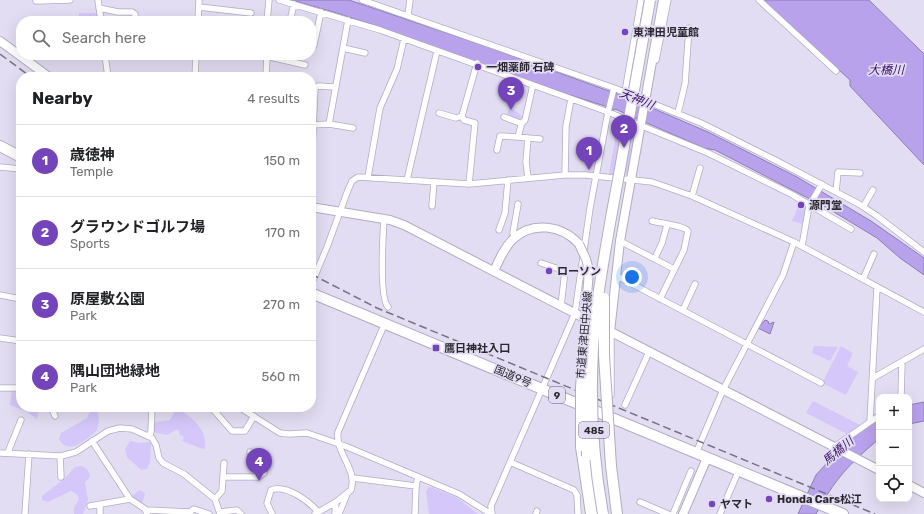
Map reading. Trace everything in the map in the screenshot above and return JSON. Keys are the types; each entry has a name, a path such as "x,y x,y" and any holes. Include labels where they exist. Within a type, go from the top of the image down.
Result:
{"highway":[{"name":"485","path":"603,514 594,445 594,345 597,307 608,234 650,0"},
{"path":"0,146 16,154"},
{"path":"608,234 604,322 611,466 617,514"},
{"name":"国道9号","path":"316,295 843,514"},
{"path":"594,345 589,353 586,386 587,456 590,488 597,514"}],"street":[{"path":"36,2 70,0"},
{"path":"98,0 100,16"},
{"path":"198,16 199,0"},
{"path":"267,16 269,0"},
{"path":"279,0 348,20 608,110 708,153 791,194 830,216 851,230"},
{"path":"362,0 625,92 678,113 736,140 864,207 924,252"},
{"path":"408,15 410,0"},
{"path":"625,92 641,0"},
{"path":"611,399 611,332 615,276 663,0"},
{"path":"651,67 655,65 668,0"},
{"path":"759,0 836,71"},
{"path":"291,16 294,4"},
{"path":"198,7 251,13"},
{"path":"99,8 118,12 132,12 135,16"},
{"path":"316,36 321,12"},
{"path":"329,124 348,20"},
{"path":"678,113 685,84 689,28"},
{"path":"368,177 380,108 396,69 404,39"},
{"path":"0,41 16,53"},
{"path":"343,48 365,53"},
{"path":"407,180 437,51"},
{"path":"26,60 42,72"},
{"path":"106,60 107,72"},
{"path":"195,72 196,60"},
{"path":"265,60 266,72"},
{"path":"292,60 305,65"},
{"path":"462,116 477,64"},
{"path":"518,136 521,124 525,120 533,85"},
{"path":"316,87 335,87"},
{"path":"491,514 491,506 575,313 582,258 596,176 608,110 614,89"},
{"path":"565,175 566,132 571,98"},
{"path":"439,113 456,118 462,116"},
{"path":"462,116 464,120 475,123 468,184"},
{"path":"504,117 521,124"},
{"path":"316,125 329,124 353,128"},
{"path":"497,150 500,136 518,136 540,139"},
{"path":"528,138 526,162 528,178"},
{"path":"0,167 16,169"},
{"path":"692,196 700,168"},
{"path":"836,192 838,172 860,174"},
{"path":"316,274 328,248 352,181 358,177 468,184 565,175 596,176 631,179 666,186 692,196 794,242 924,312"},
{"path":"499,230 504,213 508,180"},
{"path":"432,206 434,182"},
{"path":"802,246 810,206 822,185"},
{"path":"864,207 873,190"},
{"path":"514,238 513,233 518,204"},
{"path":"316,208 384,219 404,225 876,468"},
{"path":"384,219 381,266 384,301 388,307"},
{"path":"652,221 667,226 682,226 688,231 684,250 660,299"},
{"path":"654,258 662,243 667,226"},
{"name":"市道東津田中央線","path":"494,271 506,248 514,238 532,229 549,227 564,232 579,244 586,259 589,270 580,394 580,447 590,514"},
{"path":"620,241 674,269"},
{"path":"696,453 723,390 783,275 794,242"},
{"path":"863,279 874,254"},
{"path":"541,263 565,271 561,306"},
{"path":"615,276 821,383"},
{"path":"683,310 695,284"},
{"path":"870,422 876,287"},
{"path":"0,295 16,298"},
{"path":"272,514 267,503 271,490 275,488 297,494 317,513 336,502 351,490 353,478 338,444 338,432 385,323"},
{"path":"0,338 16,340"},
{"path":"872,378 923,351"},
{"path":"625,405 649,352"},
{"path":"901,394 902,362"},
{"path":"0,388 16,388"},
{"path":"53,412 55,416"},
{"path":"149,436 151,432 152,412"},
{"path":"215,412 232,431 245,431 254,416"},
{"path":"247,412 284,434 307,433 338,444 459,494 491,514"},
{"path":"836,448 876,418"},
{"path":"8,452 21,420"},
{"path":"0,452 60,456 76,452 108,431 120,428 132,429 149,436 154,441 159,458 163,462 184,474 215,499 220,513 239,510 241,514"},
{"path":"92,441 130,499 147,512 190,513 196,509 209,514"},
{"path":"223,477 258,477 264,473 265,452 250,452"},
{"path":"25,514 29,454"},
{"path":"60,456 62,477"},
{"path":"683,514 707,458"},
{"path":"510,462 574,490 577,495 578,514"},
{"path":"215,499 222,491 224,463"},
{"path":"720,514 739,470"},
{"path":"673,514 691,471"},
{"path":"415,514 416,486 418,477"},
{"path":"353,478 416,486"},
{"path":"912,487 924,493"},
{"path":"340,514 347,494"},
{"path":"90,506 130,499"},
{"path":"679,499 688,502"},
{"path":"335,514 336,502"},
{"path":"640,502 668,514"},
{"path":"100,505 100,514"}],"shaded area":[{"path":"79,13 98,13 98,16 79,16"},
{"path":"510,107 524,118 522,120 509,116 507,114"},
{"path":"619,117 637,125 629,171 626,174 609,174"},
{"path":"800,202 806,207 803,224 792,221"},
{"path":"814,346 838,347 830,361 812,353"},
{"path":"841,346 853,353 847,366 858,372 846,395 822,383"},
{"path":"12,391 16,391 16,407 10,405"},
{"path":"813,401 860,425 847,434 806,413"},
{"path":"27,412 38,412 37,419"},
{"path":"90,412 98,412 99,419 97,430 78,445 68,446 63,444 59,439 61,433 87,418"},
{"path":"174,412 184,412 193,419 201,429 205,441 205,448 203,449 182,441 184,437 179,434 180,431 176,430 167,435 153,432 154,422 170,420"},
{"path":"130,441 140,443 151,442 150,462 147,469 141,470 127,457 125,449"},
{"path":"75,467 85,467 90,477 85,482 88,500 83,514 74,514 74,508 79,499 77,494 71,491 48,502 42,500 42,496 64,479"},
{"path":"431,487 456,497 478,514 429,514 426,491"},
{"path":"140,490 145,493 142,505 130,497"}],"water":[{"name":"天神川","path":"292,0 349,0 482,45 631,99 708,132 797,177 871,221 924,258 924,275 900,258 877,238 829,209 715,150 704,148 615,109 613,111 613,109 608,107 529,81 372,24"},
{"name":"大橋川","path":"762,0 869,0 924,54 924,165 850,86 850,80"},
{"path":"765,320 768,321 769,324 774,322 770,334 758,328"},
{"path":"924,402 924,421 912,423 912,404"},
{"name":"馬橋川","path":"876,421 876,442 859,456 843,473 829,491 816,514 798,514 816,475 847,441"}],"railway":[{"path":"0,54 24,72"},
{"path":"316,277 377,308 875,514"}],"place":[{"name":"東津田児童館","path":"625,32"},
{"name":"一畑薬師 石碑","path":"478,67"},
{"name":"原屋敷公園","path":"511,110"},
{"name":"グラウンドゴルフ場","path":"624,148"},
{"name":"歳徳神","path":"589,170"},
{"name":"源門堂","path":"801,205"},
{"name":"ローソン","path":"549,271"},
{"name":"鷹日神社入口","path":"436,348"},
{"name":"隅山団地緑地","path":"259,481"},
{"name":"Honda Cars松江","path":"769,499"},
{"name":"ヤマト","path":"712,504"}]}
